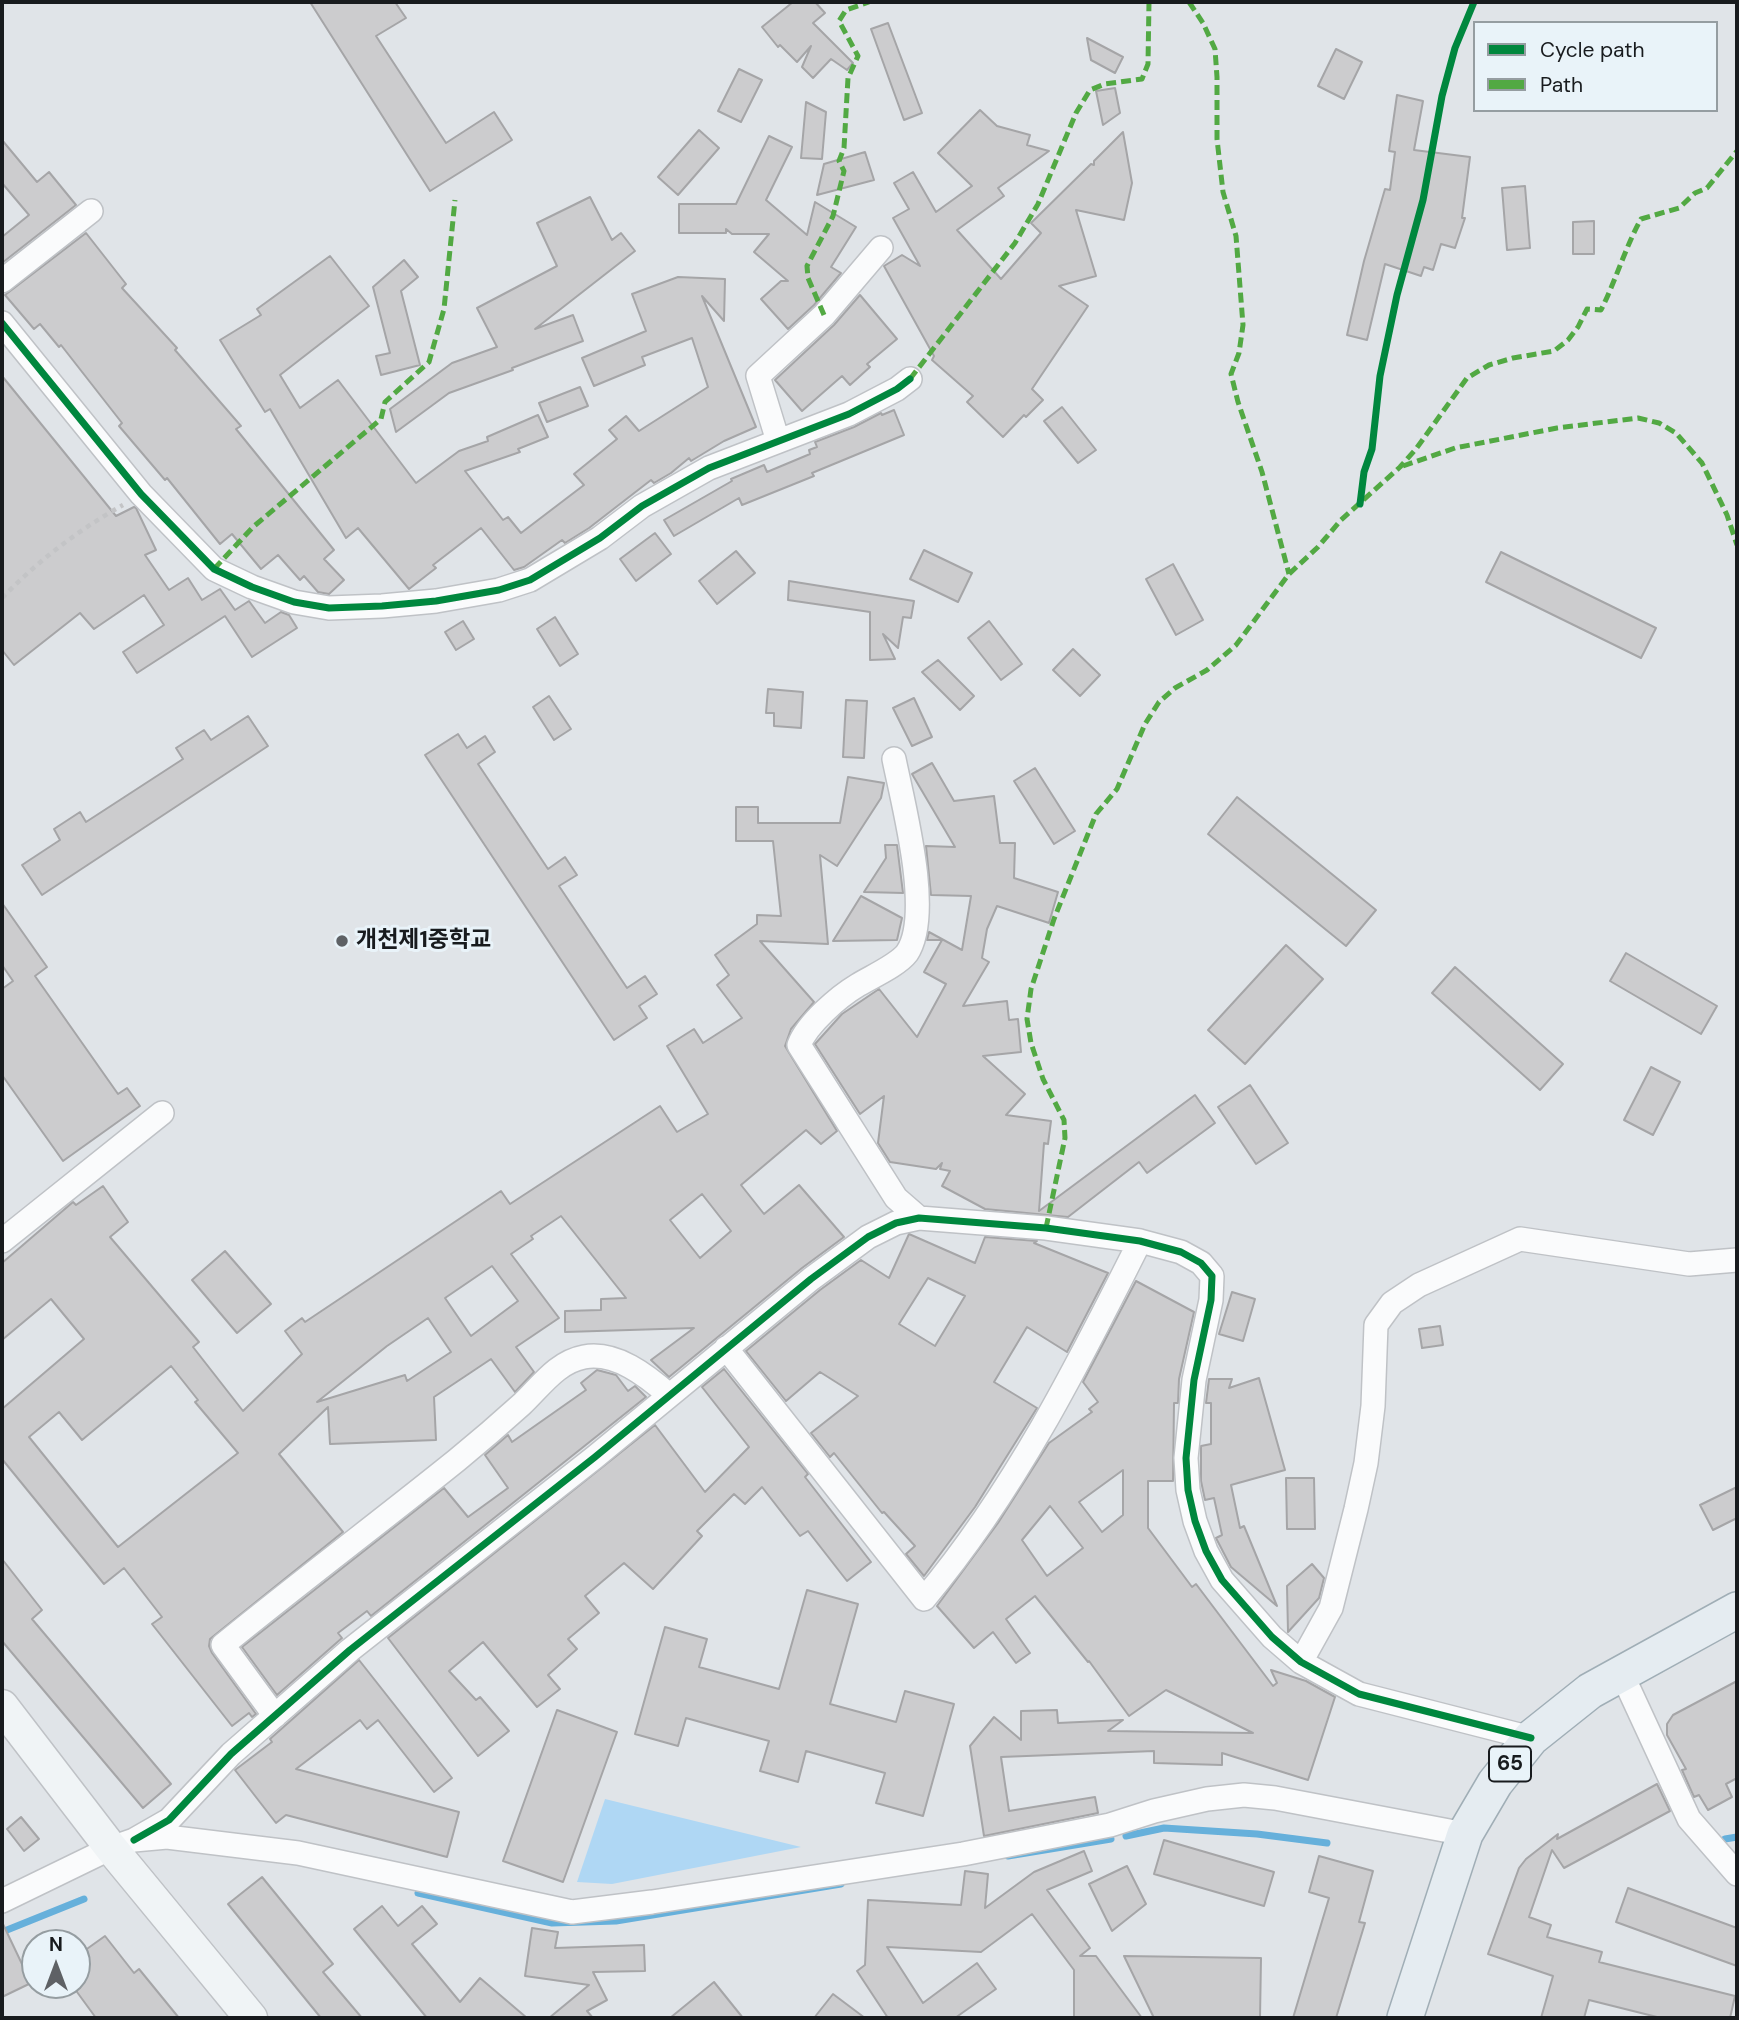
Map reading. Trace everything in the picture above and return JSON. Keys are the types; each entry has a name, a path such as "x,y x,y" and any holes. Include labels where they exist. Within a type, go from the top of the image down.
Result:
{"main road":[{"name":"65","path":"1405,2018 1465,1835 1495,1783 1531,1738 1590,1691 1737,1610"},
{"path":"2,1706 123,1844 251,2018"}],"street":[{"path":"2,281 91,211"},
{"path":"778,440 758,376 824,315 881,248"},
{"path":"2,323 141,494 214,569 251,587 294,602 329,608 436,601 499,590 530,580 600,538 642,506 709,468 849,414 897,389 910,379"},
{"path":"894,759 909,831 917,891 914,932 906,954 841,997 803,1034 799,1045 896,1198 919,1218"},
{"path":"2,1241 162,1113"},
{"path":"2,1901 123,1844 169,1819 232,1754 350,1650 595,1457 843,1254 896,1223 919,1218 1046,1228 1140,1241 1181,1252 1201,1262 1212,1276 1211,1300 1188,1420 1188,1490 1206,1551 1222,1580 1272,1637 1301,1661 1359,1694 1531,1738"},
{"path":"1301,1661 1331,1608 1366,1463 1373,1406 1376,1325 1392,1303 1419,1285 1520,1238 1689,1264 1737,1260"},
{"path":"726,1348 924,1599 986,1519 1084,1353 1140,1241"},
{"path":"275,1716 223,1645 458,1459 521,1405 555,1371 568,1361 587,1356 603,1356 648,1377 669,1395"},
{"path":"1621,1672 1689,1819 1728,1848 1737,1874"},
{"path":"123,1844 178,1838 298,1853 572,1912 963,1854 1110,1825 1154,1811 1207,1799 1244,1795 1275,1798 1465,1835"}],"path":[{"path":"2,598 62,544 90,523 141,494"}],"shaded area":[{"path":"605,1799 801,1847 612,1884 577,1882"}],"building":[{"path":"310,2 395,2 406,18 376,36 446,143 494,112 512,140 430,191"},
{"path":"793,2 815,2 825,13 813,23 853,63 847,70 831,59 813,78 802,67 811,46 797,62 780,45 778,47 762,27"},
{"path":"888,23 922,113 904,120 871,29"},
{"path":"1087,38 1123,57 1115,73 1091,60"},
{"path":"1336,49 1362,62 1344,99 1318,86"},
{"path":"739,69 762,80 741,122 718,111"},
{"path":"1115,88 1120,113 1103,125 1096,91"},
{"path":"1397,95 1423,101 1414,150 1470,157 1462,218 1465,218 1455,248 1441,244 1433,270 1424,267 1421,276 1385,264 1367,340 1347,335 1364,261 1385,189 1390,190 1395,152 1389,151"},
{"path":"806,102 826,112 822,159 801,158"},
{"path":"980,110 997,126 1030,135 1027,145 1049,151 998,188 1004,196 957,230 1001,279 1041,233 1031,223 1091,164 1094,165 1094,161 1123,132 1132,183 1124,220 1076,210 1096,276 1059,286 1088,306 1032,389 1043,400 1003,437 967,402 973,396 932,360 934,356 884,266 902,255 920,266 893,218 909,209 894,183 913,172 936,212 972,186 938,153"},
{"path":"699,130 719,148 678,195 658,177"},
{"path":"769,136 792,147 766,200 807,235 815,202 856,227 831,267 841,273 814,305 788,329 761,299 781,281 788,281 754,252 769,234 732,234 726,229 726,233 679,233 679,204 736,204"},
{"path":"2,140 37,182 49,172 76,205 2,263 2,237 29,215 2,183"},
{"path":"865,152 874,180 817,195 824,164"},
{"path":"1525,186 1530,248 1507,250 1502,188"},
{"path":"590,197 612,240 621,233 635,251 535,329 573,315 583,341 449,393 396,432 390,409 452,363 497,347 477,308 557,266 537,223"},
{"path":"1594,221 1594,254 1573,254 1573,222"},
{"path":"86,233 126,284 122,288 177,348 175,350 241,426 236,429 334,550 324,559 344,580 329,594 318,592 304,576 300,580 278,555 261,569 232,534 220,544 167,478 165,480 119,426 122,423 61,345 59,347 40,324 34,329 5,295"},
{"path":"330,256 369,306 280,375 300,408 338,380 416,483 459,451 488,441 487,437 538,415 548,437 518,449 520,452 465,471 503,520 508,517 521,533 584,485 574,474 617,439 609,430 626,416 639,431 708,387 692,338 642,357 645,365 594,386 582,358 646,331 632,294 678,277 725,279 724,321 702,296 756,427 724,441 691,461 689,458 654,483 651,480 589,528 565,543 562,540 524,567 514,570 481,528 433,565 436,568 409,589 358,528 346,538 270,409 265,412 220,340 261,315 257,309"},
{"path":"404,260 418,277 401,291 420,365 381,375 376,356 390,353 373,287"},
{"path":"860,295 897,339 867,364 870,367 850,385 842,376 802,411 775,380 834,325"},
{"path":"2,376 116,516 136,508 156,550 145,555 169,590 188,578 202,600 220,589 235,610 249,601 265,623 281,612 289,615 297,628 252,657 225,616 137,673 123,652 164,625 144,595 94,629 80,613 14,665 2,650"},
{"path":"580,387 588,406 547,422 539,403"},
{"path":"1062,407 1096,450 1078,463 1044,421"},
{"path":"894,410 904,435 742,505 739,498 674,536 664,520 732,481 731,479 764,465 767,472 810,454 809,450 817,447 815,442 881,413 882,415"},
{"path":"655,533 671,554 636,581 620,559"},
{"path":"924,550 972,573 958,602 910,579"},
{"path":"736,551 755,573 717,604 699,581"},
{"path":"1501,552 1656,628 1641,658 1486,582"},
{"path":"1173,564 1203,620 1176,635 1146,579"},
{"path":"789,581 914,601 911,618 903,617 898,648 883,634 895,659 870,660 870,612 788,600"},
{"path":"555,617 578,654 560,666 537,629"},
{"path":"463,621 474,639 456,650 445,632"},
{"path":"989,621 1022,664 1001,680 968,638"},
{"path":"1073,649 1100,675 1080,696 1053,670"},
{"path":"938,660 974,696 960,710 922,672"},
{"path":"768,689 803,692 801,728 774,726 774,713 766,713"},
{"path":"549,696 571,729 554,740 533,707"},
{"path":"914,698 932,737 912,746 893,708"},
{"path":"846,700 867,701 864,758 843,757"},
{"path":"248,716 268,746 42,895 22,865 60,840 54,829 80,812 86,822 183,759 176,748 204,730 211,740"},
{"path":"458,734 467,748 485,736 495,752 478,764 548,869 565,857 577,875 559,886 627,988 645,976 657,994 639,1006 647,1018 614,1040 425,755"},
{"path":"932,763 954,801 994,796 1000,843 1015,843 1014,878 1058,892 1049,923 997,906 987,929 982,958 989,962 963,1006 1007,1001 1009,1020 1018,1019 1021,1052 983,1056 1025,1094 1006,1115 1051,1121 1048,1144 1044,1143 1039,1211 1195,1095 1215,1123 1147,1173 1139,1162 1068,1217 985,1209 942,1186 950,1171 940,1169 942,1163 936,1169 890,1162 878,1143 884,1096 860,1114 815,1044 842,1014 879,989 917,1037 946,984 924,972 942,940 927,940 929,932 962,950 971,896 931,895 926,846 955,847 912,774"},
{"path":"1035,768 1075,831 1054,844 1014,781"},
{"path":"848,777 884,783 881,798 837,866 820,855 828,944 760,941 814,1002 791,1029 785,1046 837,1131 821,1144 806,1130 741,1185 764,1214 799,1185 844,1237 669,1377 651,1360 694,1328 565,1332 565,1311 601,1310 601,1299 626,1298 561,1216 531,1236 533,1239 511,1254 559,1318 516,1347 534,1372 515,1392 491,1359 434,1397 436,1440 330,1444 328,1407 279,1454 343,1532 210,1639 212,1653 256,1714 252,1717 249,1713 232,1726 152,1624 162,1617 124,1568 104,1584 2,1459 2,1409 84,1339 51,1299 2,1340 2,1263 73,1202 76,1205 103,1186 128,1222 110,1237 199,1342 193,1347 243,1411 302,1354 285,1331 302,1318 305,1322 501,1191 510,1204 660,1106 677,1132 708,1114 667,1046 694,1029 703,1043 742,1018 717,985 729,975 715,955 757,924 757,915 781,916 773,841 736,841 736,807 758,807 758,823 840,823","holes":["702,1194 731,1231 700,1258 670,1220","492,1266 518,1301 471,1336 445,1298","428,1318 451,1352 407,1381 405,1375 317,1402 387,1346","171,1366 198,1400 195,1402 238,1453 118,1547 29,1437 59,1412 82,1440"]},
{"path":"1237,797 1376,910 1346,946 1208,834"},
{"path":"885,845 897,845 903,893 864,892 886,858"},
{"path":"861,896 902,918 897,940 833,941"},
{"path":"2,903 47,967 35,976 118,1094 127,1088 140,1106 63,1161 2,1075 2,989 13,981 2,965"},
{"path":"1286,945 1323,979 1245,1064 1208,1030"},
{"path":"1626,953 1717,1006 1701,1034 1610,981"},
{"path":"1455,967 1563,1064 1540,1090 1432,993"},
{"path":"1651,1067 1680,1082 1653,1135 1624,1120"},
{"path":"1250,1085 1288,1143 1256,1164 1218,1107"},
{"path":"909,1234 975,1263 985,1237 1037,1241 1034,1243 1108,1273 1067,1352 1027,1327 994,1382 1037,1408 975,1507 924,1576 906,1554 915,1546 884,1512 882,1513 834,1453 830,1457 811,1433 858,1396 820,1372 786,1401 746,1351 861,1260 889,1278","holes":["928,1278 965,1296 935,1346 899,1324"]},
{"path":"225,1251 271,1304 237,1333 192,1280"},
{"path":"1136,1281 1194,1312 1179,1379 1178,1403 1174,1403 1173,1481 1148,1481 1148,1528 1192,1587 1196,1584 1273,1686 1277,1683 1271,1670 1306,1681 1335,1697 1308,1780 1222,1753 1222,1765 1154,1763 1154,1751 1001,1757 1009,1811 1095,1797 1098,1813 984,1836 970,1746 994,1717 1021,1740 1021,1711 1057,1710 1058,1723 1123,1720 1108,1731 1253,1733 1166,1690 1129,1716 1089,1661 1035,1596 1006,1619 1030,1653 1016,1663 993,1632 974,1648 937,1606 998,1523 1049,1443 1092,1412 1089,1409 1098,1402 1083,1382","holes":["1123,1470 1123,1515 1102,1532 1079,1502","1050,1506 1083,1548 1047,1576 1022,1540"]},
{"path":"1232,1292 1255,1299 1243,1341 1219,1334"},
{"path":"1440,1326 1443,1345 1422,1348 1419,1329"},
{"path":"724,1369 808,1474 805,1477 871,1562 847,1581 808,1531 800,1536 762,1487 745,1504 734,1494 697,1531 702,1536 653,1589 624,1563 585,1596 599,1613 568,1639 577,1649 548,1675 560,1689 537,1707 483,1642 449,1671 476,1700 480,1697 509,1731 478,1756 388,1638 655,1425 705,1492 749,1447 702,1387"},
{"path":"597,1370 616,1375 628,1391 635,1386 646,1397 371,1616 367,1611 338,1633 342,1638 277,1695 242,1647 444,1488 468,1517 508,1488 485,1455 508,1435 512,1442 586,1390 581,1383"},
{"path":"1259,1378 1285,1470 1231,1485 1240,1528 1244,1526 1277,1606 1231,1567 1216,1538 1222,1535 1214,1498 1205,1500 1201,1481 1201,1446 1211,1444 1211,1403 1206,1403 1209,1379 1232,1379 1229,1388"},
{"path":"1286,1478 1314,1478 1315,1529 1287,1529"},
{"path":"1737,1487 1737,1518 1713,1530 1700,1505"},
{"path":"2,1559 42,1610 32,1619 171,1784 143,1808 2,1641"},
{"path":"1312,1564 1324,1578 1319,1598 1288,1632 1287,1586"},
{"path":"807,1590 858,1604 830,1704 896,1722 905,1691 954,1704 923,1816 876,1803 885,1773 806,1751 798,1782 760,1771 769,1741 686,1718 678,1746 635,1734 665,1627 707,1639 699,1667 779,1689"},
{"path":"359,1660 452,1778 434,1792 378,1720 367,1729 360,1720 296,1769 459,1812 447,1857 286,1815 276,1823 235,1770 272,1742 270,1739"},
{"path":"1737,1681 1737,1778 1726,1784 1732,1797 1708,1810 1699,1795 1694,1797 1682,1770 1686,1769 1667,1735 1667,1724 1673,1715"},
{"path":"557,1710 617,1732 563,1882 503,1861"},
{"path":"1657,1784 1670,1811 1564,1868 1552,1850 1529,1917 1551,1925 1547,1937 1602,1952 1599,1962 1735,1996 1730,2018 1661,2018 1589,2000 1584,2018 1541,2018 1553,1976 1488,1954 1519,1868 1526,1859 1558,1834 1557,1839"},
{"path":"21,1817 39,1839 24,1851 7,1829"},
{"path":"1164,1840 1274,1872 1264,1906 1154,1874"},
{"path":"1084,1851 1092,1871 1047,1890 1090,1948 1080,1956 1096,1956 1142,2018 1074,2018 1074,1970 1032,1914 981,1952 887,1947 923,2003 977,1963 996,1989 955,2018 888,2018 857,1971 865,1965 868,1900 961,1905 965,1871 988,1874 985,1908 1034,1872"},
{"path":"1319,1856 1373,1871 1359,1922 1365,1923 1336,2018 1293,2018 1329,1898 1309,1892"},
{"path":"1127,1866 1146,1904 1112,1931 1089,1884"},
{"path":"262,1877 333,1964 323,1972 362,2018 321,2018 228,1904"},
{"path":"1628,1888 1737,1928 1737,1966 1616,1922"},
{"path":"382,1906 398,1926 422,1906 437,1924 412,1944 460,2002 480,1978 527,2018 427,2018 354,1929"},
{"path":"2,1922 21,1962 21,1988 2,1997"},
{"path":"532,1928 558,1932 555,1948 644,1945 645,1971 593,1972 607,2000 587,2011 593,2018 549,2018 589,1985 525,1976"},
{"path":"105,1936 134,1973 139,1969 179,2018 96,2018 82,1999 91,1999 91,1946"},
{"path":"1124,1956 1261,1958 1260,2018 1154,2018"},
{"path":"714,1982 743,2018 670,2018"},
{"path":"833,1994 865,2018 814,2018"}],"waterway":[{"path":"1126,1836 1164,1828 1257,1834 1327,1843"},
{"path":"1725,1839 1737,1837"},
{"path":"1008,1856 1111,1839"},
{"path":"418,1893 552,1923 616,1921 841,1884"},
{"path":"2,1932 84,1899"}],"marked path":[{"path":"824,315 808,278 807,266 833,216 844,171 839,161 844,148 848,78 858,56 839,21 846,10 869,2"},
{"path":"910,379 1015,243 1038,204 1076,113 1090,90 1105,84 1142,79 1148,64 1149,2"},
{"path":"1189,2 1215,49 1217,139 1223,192 1236,236 1243,325 1239,353 1231,374 1262,472 1289,574"},
{"path":"1046,1228 1065,1138 1064,1120 1043,1079 1031,1043 1027,1019 1031,989 1054,919 1096,814 1117,789 1145,724 1159,702 1175,688 1207,670 1236,645 1289,574 1416,449 1467,378 1489,365 1554,351 1568,340 1587,309 1601,310 1641,219 1679,208 1695,193 1707,188 1737,151"},
{"path":"214,569 253,527 381,419 385,402 429,362 444,309 455,200"},
{"path":"1403,466 1455,448 1557,428 1638,418 1659,423 1676,433 1702,463 1727,515 1737,545"}],"cycle path":[{"path":"1360,504 1364,472 1372,449 1380,376 1397,295 1423,200 1442,96 1455,48 1474,2"},
{"path":"2,323 141,494 214,569 252,587 294,602 329,608 436,601 499,590 530,580 600,538 642,506 709,468 849,414 897,389 910,379"},
{"path":"134,1840 169,1820 231,1754 350,1650 595,1457 811,1279 868,1237 896,1223 919,1218 1046,1228 1140,1241 1181,1252 1201,1263 1212,1276 1211,1300 1194,1380 1186,1458 1188,1490 1206,1551 1222,1580 1272,1637 1301,1662 1359,1694 1531,1738"}],"place":[{"name":"개천제1중학교","path":"342,941"}]}
